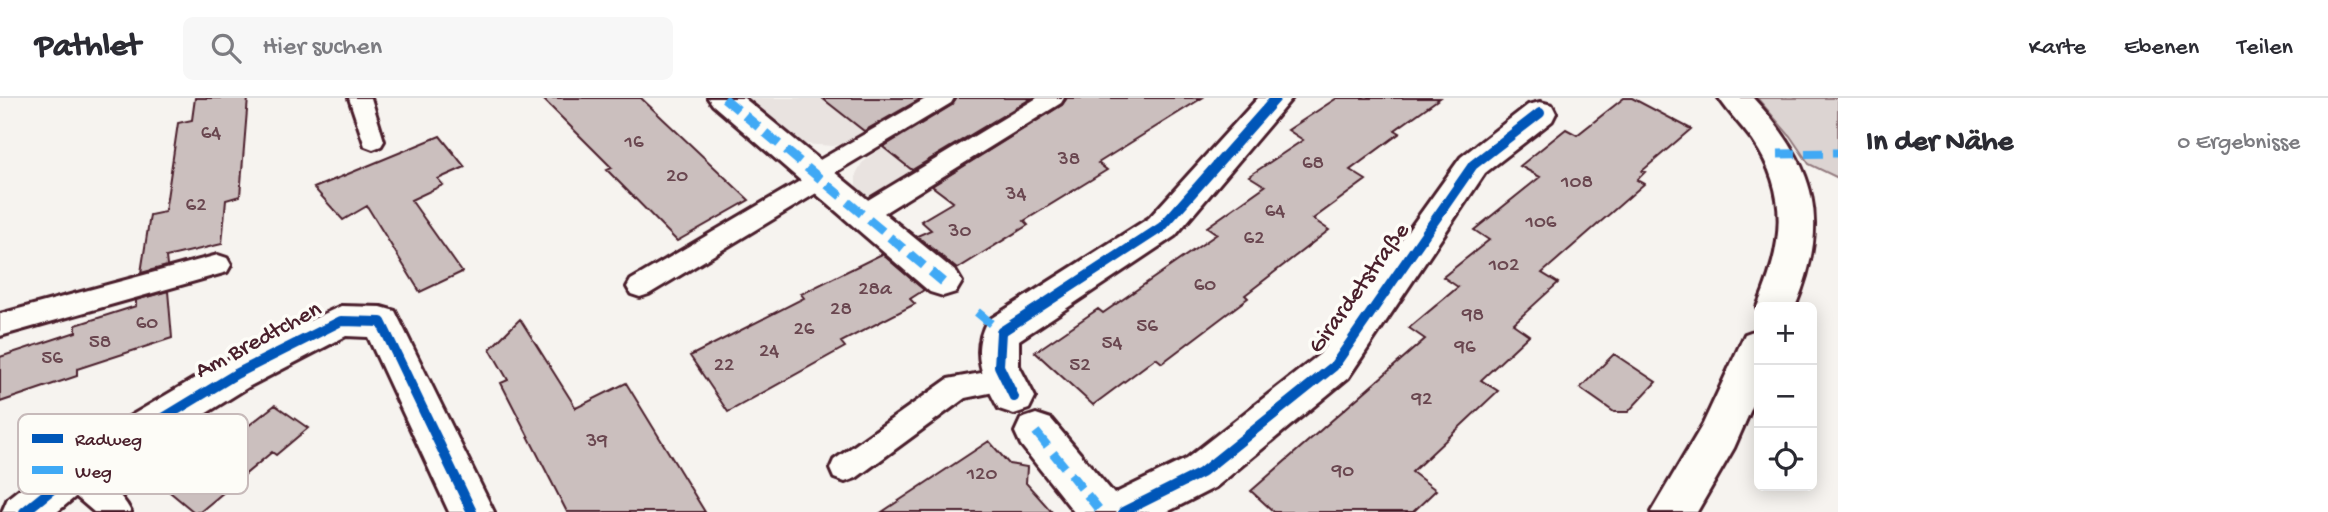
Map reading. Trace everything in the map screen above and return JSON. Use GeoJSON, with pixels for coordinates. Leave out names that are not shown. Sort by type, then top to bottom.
{"type":"FeatureCollection","features":[{"type":"Feature","properties":{"kind":"street"},"geometry":{"type":"LineString","coordinates":[[724,98],[943,282]]}},
{"type":"Feature","properties":{"kind":"street"},"geometry":{"type":"LineString","coordinates":[[1101,512],[1018,403],[996,359],[989,322],[1162,227],[1276,98]]}},
{"type":"Feature","properties":{"kind":"street"},"geometry":{"type":"LineString","coordinates":[[1735,98],[1779,154],[1796,200],[1795,245],[1778,302]]}},
{"type":"Feature","properties":{"kind":"street","name":"Girardetstraße"},"geometry":{"type":"LineString","coordinates":[[1123,512],[1201,473],[1334,366],[1472,165],[1540,113]]}},
{"type":"Feature","properties":{"kind":"street","name":"Am Bredtchen"},"geometry":{"type":"LineString","coordinates":[[170,414],[236,374],[341,321],[380,322],[472,512]]}},
{"type":"Feature","properties":{"kind":"street"},"geometry":{"type":"LineString","coordinates":[[1673,512],[1718,435],[1754,356]]}},
{"type":"Feature","properties":{"kind":"street","name":"Am Bredtchen"},"geometry":{"type":"LineString","coordinates":[[24,512],[46,494]]}},
{"type":"Feature","properties":{"kind":"lane"},"geometry":{"type":"LineString","coordinates":[[360,98],[373,141]]}},
{"type":"Feature","properties":{"kind":"lane"},"geometry":{"type":"LineString","coordinates":[[640,287],[943,98]]}},
{"type":"Feature","properties":{"kind":"lane"},"geometry":{"type":"LineString","coordinates":[[862,215],[1053,98]]}},
{"type":"Feature","properties":{"kind":"lane"},"geometry":{"type":"LineString","coordinates":[[0,325],[218,265]]}},
{"type":"Feature","properties":{"kind":"lane"},"geometry":{"type":"LineString","coordinates":[[845,469],[958,387],[1018,403]]}},
{"type":"Feature","properties":{"kind":"lane"},"geometry":{"type":"LineString","coordinates":[[95,494],[116,512]]}},
{"type":"Feature","properties":{"kind":"shaded area"},"geometry":{"type":"Polygon","coordinates":[[[741,98],[1037,98],[865,202],[856,187],[856,174],[862,163],[883,146],[866,133],[834,146],[802,144],[787,137],[741,98]]]}},
{"type":"Feature","properties":{"kind":"shaded area"},"geometry":{"type":"Polygon","coordinates":[[[1757,98],[1838,98],[1838,178],[1809,164],[1790,136],[1757,98]]]}},
{"type":"Feature","properties":{"kind":"building"},"geometry":{"type":"Polygon","coordinates":[[[195,98],[248,98],[240,196],[226,200],[222,244],[166,257],[167,266],[141,273],[150,215],[165,212],[178,123],[192,120],[195,98]]]}},
{"type":"Feature","properties":{"kind":"building"},"geometry":{"type":"Polygon","coordinates":[[[542,98],[641,98],[749,200],[677,241],[607,170],[612,168],[542,98]]]}},
{"type":"Feature","properties":{"kind":"building"},"geometry":{"type":"Polygon","coordinates":[[[822,98],[922,98],[864,131],[822,98]]]}},
{"type":"Feature","properties":{"kind":"building"},"geometry":{"type":"Polygon","coordinates":[[[957,98],[1032,98],[912,170],[883,147],[952,105],[957,98]]]}},
{"type":"Feature","properties":{"kind":"building"},"geometry":{"type":"Polygon","coordinates":[[[1067,98],[1202,98],[1098,163],[1107,170],[1024,221],[1028,225],[957,269],[917,236],[931,230],[921,221],[953,202],[932,186],[1062,105],[1067,98]]]}},
{"type":"Feature","properties":{"kind":"building"},"geometry":{"type":"Polygon","coordinates":[[[1337,98],[1440,98],[1395,130],[1400,133],[1350,170],[1366,180],[1313,219],[1329,230],[1245,295],[1248,298],[1162,363],[1156,358],[1093,405],[1035,352],[1098,309],[1103,313],[1217,234],[1207,227],[1265,186],[1249,176],[1303,140],[1288,130],[1337,98]]]}},
{"type":"Feature","properties":{"kind":"building"},"geometry":{"type":"Polygon","coordinates":[[[1624,98],[1632,98],[1691,129],[1642,171],[1645,172],[1637,180],[1644,184],[1542,273],[1558,283],[1513,324],[1529,335],[1481,380],[1498,391],[1412,472],[1436,490],[1413,512],[1274,512],[1251,491],[1425,339],[1409,328],[1458,287],[1443,277],[1489,240],[1474,230],[1540,177],[1520,166],[1566,129],[1577,135],[1624,98]]]}},
{"type":"Feature","properties":{"kind":"building"},"geometry":{"type":"Polygon","coordinates":[[[440,136],[465,167],[438,179],[443,185],[411,200],[462,272],[420,292],[367,206],[343,220],[314,188],[440,136]]]}},
{"type":"Feature","properties":{"kind":"building"},"geometry":{"type":"Polygon","coordinates":[[[882,254],[924,290],[910,299],[915,304],[841,342],[845,347],[728,412],[690,356],[804,298],[801,294],[882,254]]]}},
{"type":"Feature","properties":{"kind":"building"},"geometry":{"type":"Polygon","coordinates":[[[168,291],[172,338],[77,369],[77,376],[0,402],[0,357],[76,332],[76,325],[136,306],[136,300],[168,291]]]}},
{"type":"Feature","properties":{"kind":"building"},"geometry":{"type":"Polygon","coordinates":[[[520,319],[576,408],[626,383],[705,512],[567,512],[501,383],[508,380],[490,349],[520,319]]]}},
{"type":"Feature","properties":{"kind":"building"},"geometry":{"type":"Polygon","coordinates":[[[1614,354],[1656,382],[1628,412],[1614,412],[1580,388],[1614,354]]]}},
{"type":"Feature","properties":{"kind":"building"},"geometry":{"type":"Polygon","coordinates":[[[275,405],[308,428],[276,455],[272,452],[248,472],[248,426],[275,405]]]}},
{"type":"Feature","properties":{"kind":"building"},"geometry":{"type":"Polygon","coordinates":[[[989,441],[1009,464],[1027,467],[1026,483],[1052,512],[882,512],[989,441]]]}},
{"type":"Feature","properties":{"kind":"building"},"geometry":{"type":"Polygon","coordinates":[[[172,494],[222,494],[200,512],[194,512],[172,494]]]}},
{"type":"Feature","properties":{"kind":"marked path"},"geometry":{"type":"LineString","coordinates":[[724,98],[943,282]]}},
{"type":"Feature","properties":{"kind":"marked path"},"geometry":{"type":"LineString","coordinates":[[1778,154],[1838,153]]}},
{"type":"Feature","properties":{"kind":"marked path"},"geometry":{"type":"LineString","coordinates":[[977,312],[1001,332]]}},
{"type":"Feature","properties":{"kind":"marked path"},"geometry":{"type":"LineString","coordinates":[[1036,432],[1101,512]]}},
{"type":"Feature","properties":{"kind":"cycle path"},"geometry":{"type":"LineString","coordinates":[[1014,397],[999,366],[1001,332],[1162,227],[1276,98]]}},
{"type":"Feature","properties":{"kind":"cycle path"},"geometry":{"type":"LineString","coordinates":[[1123,512],[1201,473],[1334,366],[1473,165],[1540,113]]}},
{"type":"Feature","properties":{"kind":"cycle path"},"geometry":{"type":"LineString","coordinates":[[170,414],[236,374],[341,321],[381,322],[472,512]]}},
{"type":"Feature","properties":{"kind":"cycle path"},"geometry":{"type":"LineString","coordinates":[[24,512],[46,494]]}}]}
